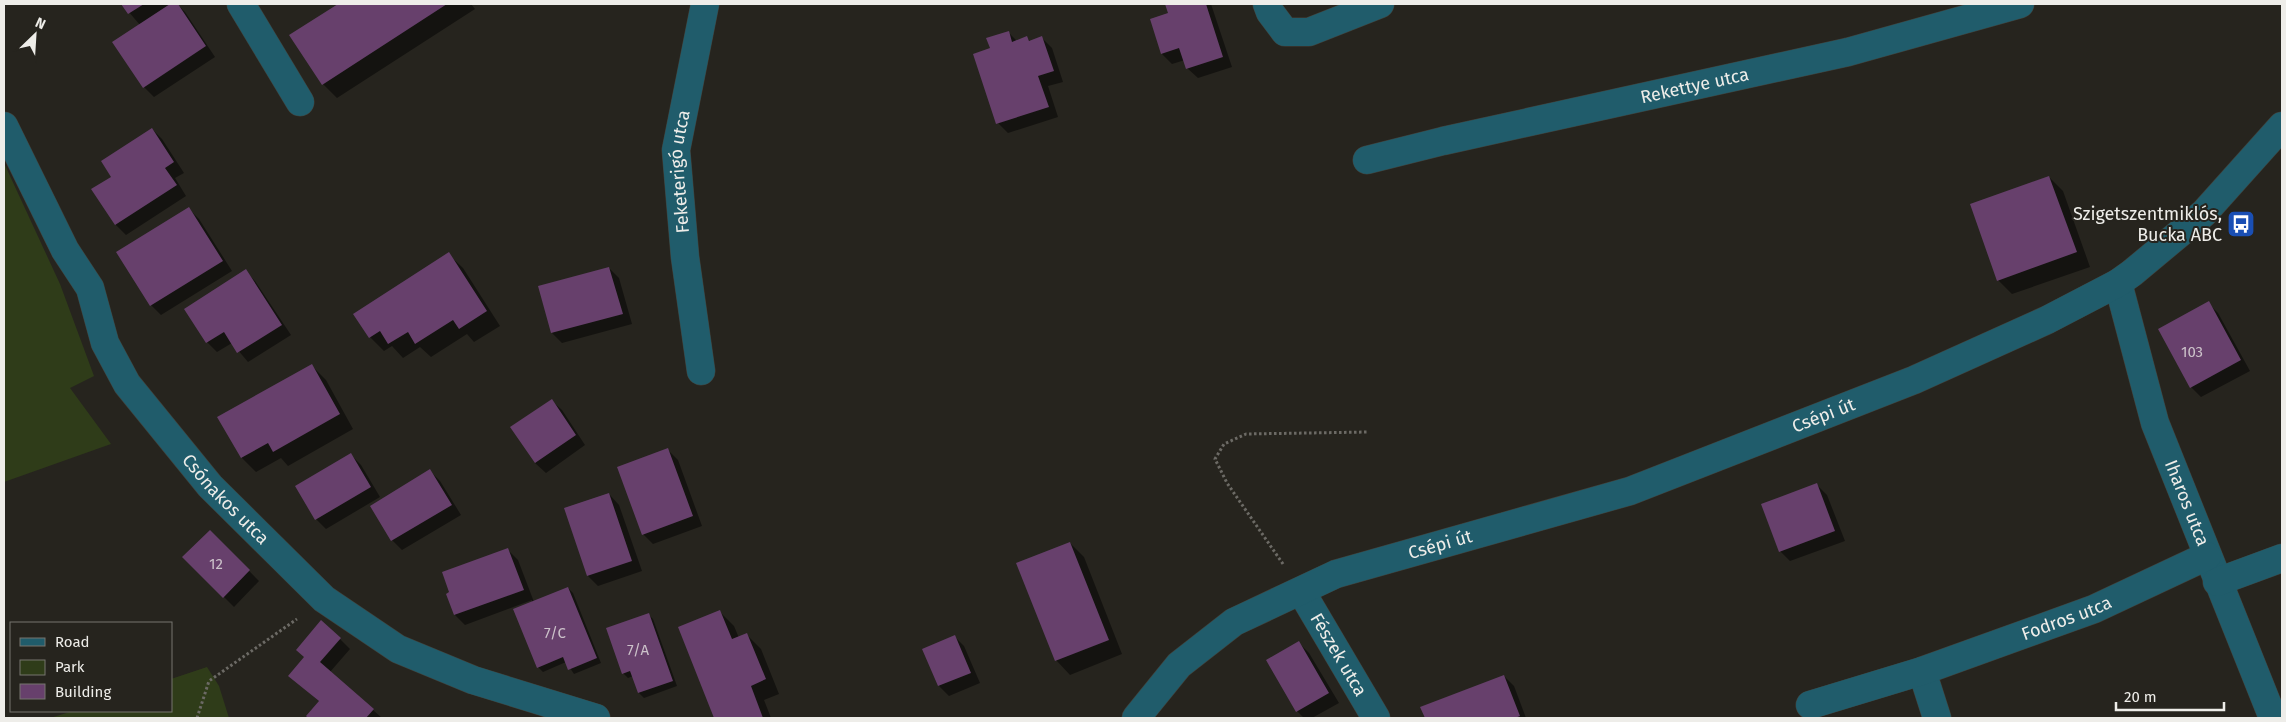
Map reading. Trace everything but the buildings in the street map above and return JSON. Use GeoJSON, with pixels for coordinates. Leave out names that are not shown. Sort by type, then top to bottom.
{"type":"FeatureCollection","features":[{"type":"Feature","properties":{"kind":"street"},"geometry":{"type":"LineString","coordinates":[[241,4],[300,102]]}},
{"type":"Feature","properties":{"kind":"street","name":"Feketerigó utca"},"geometry":{"type":"LineString","coordinates":[[701,371],[685,257],[676,150],[705,4]]}},
{"type":"Feature","properties":{"kind":"street"},"geometry":{"type":"LineString","coordinates":[[1267,4],[1270,12],[1285,32],[1309,32],[1380,4]]}},
{"type":"Feature","properties":{"kind":"street","name":"Rekettye utca"},"geometry":{"type":"LineString","coordinates":[[1367,160],[1848,52],[2020,4]]}},
{"type":"Feature","properties":{"kind":"street","name":"Csónakos utca"},"geometry":{"type":"LineString","coordinates":[[4,126],[65,250],[90,288],[105,343],[127,384],[210,486],[324,599],[398,648],[473,680],[596,718]]}},
{"type":"Feature","properties":{"kind":"street","name":"Csépi út"},"geometry":{"type":"LineString","coordinates":[[1136,718],[1179,665],[1234,622],[1336,574],[1630,491],[1914,380],[2047,320],[2118,283],[2204,213],[2282,126]]}},
{"type":"Feature","properties":{"kind":"street","name":"Iharos utca"},"geometry":{"type":"LineString","coordinates":[[2118,283],[2155,423],[2273,718]]}},
{"type":"Feature","properties":{"kind":"street","name":"Fodros utca"},"geometry":{"type":"LineString","coordinates":[[1810,705],[1922,671],[2094,608],[2207,556]]}},
{"type":"Feature","properties":{"kind":"street"},"geometry":{"type":"LineString","coordinates":[[2217,582],[2282,558]]}},
{"type":"Feature","properties":{"kind":"street","name":"Fészek utca"},"geometry":{"type":"LineString","coordinates":[[1301,591],[1376,718]]}},
{"type":"Feature","properties":{"kind":"street"},"geometry":{"type":"LineString","coordinates":[[1922,671],[1937,718]]}},
{"type":"Feature","properties":{"kind":"path"},"geometry":{"type":"LineString","coordinates":[[1301,591],[1227,483],[1215,459],[1224,444],[1246,434],[1368,432]]}},
{"type":"Feature","properties":{"kind":"path"},"geometry":{"type":"LineString","coordinates":[[197,718],[210,680],[324,599]]}},
{"type":"Feature","properties":{"kind":"green space"},"geometry":{"type":"Polygon","coordinates":[[[4,163],[60,284],[94,376],[70,388],[111,444],[4,482],[4,163]]]}},
{"type":"Feature","properties":{"kind":"green space"},"geometry":{"type":"Polygon","coordinates":[[[207,667],[219,686],[229,718],[50,718],[70,712],[172,712],[172,679],[207,667]]]}},
{"type":"Feature","properties":{"kind":"place","name":"Szigetszentmiklós, Bucka ABC"},"geometry":{"type":"Point","coordinates":[2241,224]}}]}
